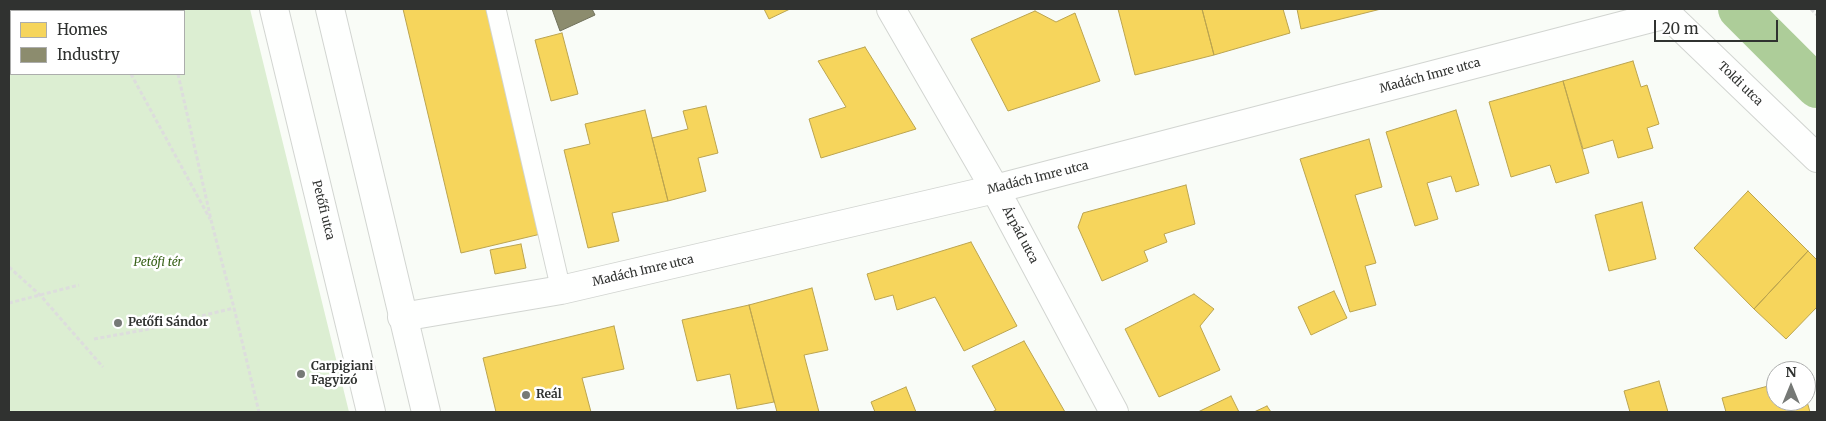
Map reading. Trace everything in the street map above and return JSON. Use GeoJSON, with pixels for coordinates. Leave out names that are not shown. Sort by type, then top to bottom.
{"type":"FeatureCollection","features":[{"type":"Feature","properties":{"kind":"street","name":"Petőfi utca"},"geometry":{"type":"LineString","coordinates":[[274,9],[371,412]]}},
{"type":"Feature","properties":{"kind":"street"},"geometry":{"type":"LineString","coordinates":[[330,9],[426,412]]}},
{"type":"Feature","properties":{"kind":"street","name":"Árpád utca"},"geometry":{"type":"LineString","coordinates":[[892,9],[995,190],[1114,412]]}},
{"type":"Feature","properties":{"kind":"street","name":"Madách Imre utca"},"geometry":{"type":"LineString","coordinates":[[402,317],[561,290],[995,190],[1665,11]]}},
{"type":"Feature","properties":{"kind":"street","name":"Toldi utca"},"geometry":{"type":"LineString","coordinates":[[1665,11],[1817,158]]}},
{"type":"Feature","properties":{"kind":"lane"},"geometry":{"type":"LineString","coordinates":[[496,9],[561,290]]}},
{"type":"Feature","properties":{"kind":"path"},"geometry":{"type":"LineString","coordinates":[[1811,9],[1817,15]]}},
{"type":"Feature","properties":{"kind":"path"},"geometry":{"type":"LineString","coordinates":[[131,75],[212,224]]}},
{"type":"Feature","properties":{"kind":"path"},"geometry":{"type":"LineString","coordinates":[[178,75],[212,224],[259,412]]}},
{"type":"Feature","properties":{"kind":"path"},"geometry":{"type":"LineString","coordinates":[[9,267],[40,295],[103,367]]}},
{"type":"Feature","properties":{"kind":"path"},"geometry":{"type":"LineString","coordinates":[[9,303],[79,285]]}},
{"type":"Feature","properties":{"kind":"path"},"geometry":{"type":"LineString","coordinates":[[94,339],[144,330],[234,308]]}},
{"type":"Feature","properties":{"kind":"green space","name":"Petőfi tér"},"geometry":{"type":"Polygon","coordinates":[[[9,9],[250,9],[349,412],[9,412],[9,9]]]}},
{"type":"Feature","properties":{"kind":"building: Homes"},"geometry":{"type":"Polygon","coordinates":[[[403,9],[492,9],[545,233],[461,253],[403,9]]]}},
{"type":"Feature","properties":{"kind":"building: Homes"},"geometry":{"type":"Polygon","coordinates":[[[764,9],[790,9],[769,19],[764,9]]]}},
{"type":"Feature","properties":{"kind":"building: Homes"},"geometry":{"type":"Polygon","coordinates":[[[1118,9],[1202,9],[1214,55],[1135,75],[1118,9]]]}},
{"type":"Feature","properties":{"kind":"building: Homes"},"geometry":{"type":"Polygon","coordinates":[[[1202,9],[1283,9],[1290,33],[1214,55],[1202,9]]]}},
{"type":"Feature","properties":{"kind":"building: Homes"},"geometry":{"type":"Polygon","coordinates":[[[1297,9],[1381,9],[1301,29],[1297,9]]]}},
{"type":"Feature","properties":{"kind":"building: Homes"},"geometry":{"type":"Polygon","coordinates":[[[1035,11],[1056,22],[1075,13],[1100,81],[1008,111],[971,39],[1035,11]]]}},
{"type":"Feature","properties":{"kind":"building: Homes"},"geometry":{"type":"Polygon","coordinates":[[[562,33],[578,94],[551,101],[535,40],[562,33]]]}},
{"type":"Feature","properties":{"kind":"building: Homes"},"geometry":{"type":"Polygon","coordinates":[[[865,47],[916,129],[821,158],[809,119],[846,107],[818,61],[865,47]]]}},
{"type":"Feature","properties":{"kind":"building: Homes"},"geometry":{"type":"Polygon","coordinates":[[[1633,61],[1641,87],[1647,85],[1659,124],[1647,128],[1653,148],[1618,158],[1613,140],[1583,149],[1563,81],[1633,61]]]}},
{"type":"Feature","properties":{"kind":"building: Homes"},"geometry":{"type":"Polygon","coordinates":[[[1563,81],[1589,173],[1556,183],[1550,165],[1511,177],[1489,102],[1563,81]]]}},
{"type":"Feature","properties":{"kind":"building: Homes"},"geometry":{"type":"Polygon","coordinates":[[[706,106],[718,153],[698,158],[706,191],[668,201],[652,138],[688,129],[683,111],[706,106]]]}},
{"type":"Feature","properties":{"kind":"building: Homes"},"geometry":{"type":"Polygon","coordinates":[[[645,110],[668,201],[612,213],[619,241],[588,248],[564,150],[590,144],[585,124],[645,110]]]}},
{"type":"Feature","properties":{"kind":"building: Homes"},"geometry":{"type":"Polygon","coordinates":[[[1456,110],[1479,185],[1456,192],[1451,176],[1427,183],[1438,219],[1415,226],[1386,132],[1456,110]]]}},
{"type":"Feature","properties":{"kind":"building: Homes"},"geometry":{"type":"Polygon","coordinates":[[[1369,139],[1382,187],[1355,195],[1376,263],[1365,266],[1376,305],[1350,312],[1300,159],[1369,139]]]}},
{"type":"Feature","properties":{"kind":"building: Homes"},"geometry":{"type":"Polygon","coordinates":[[[1186,185],[1195,224],[1164,234],[1167,242],[1144,251],[1148,261],[1102,281],[1078,227],[1083,213],[1186,185]]]}},
{"type":"Feature","properties":{"kind":"building: Homes"},"geometry":{"type":"Polygon","coordinates":[[[1748,191],[1808,251],[1754,309],[1694,248],[1748,191]]]}},
{"type":"Feature","properties":{"kind":"building: Homes"},"geometry":{"type":"Polygon","coordinates":[[[1642,202],[1656,259],[1609,271],[1595,215],[1642,202]]]}},
{"type":"Feature","properties":{"kind":"building: Homes"},"geometry":{"type":"Polygon","coordinates":[[[971,242],[1017,326],[964,351],[935,297],[897,310],[893,295],[875,300],[867,274],[971,242]]]}},
{"type":"Feature","properties":{"kind":"building: Homes"},"geometry":{"type":"Polygon","coordinates":[[[521,244],[526,268],[495,274],[490,250],[521,244]]]}},
{"type":"Feature","properties":{"kind":"building: Homes"},"geometry":{"type":"Polygon","coordinates":[[[1808,251],[1817,260],[1817,307],[1786,339],[1754,309],[1808,251]]]}},
{"type":"Feature","properties":{"kind":"building: Homes"},"geometry":{"type":"Polygon","coordinates":[[[812,288],[828,350],[804,355],[819,412],[777,412],[749,305],[812,288]]]}},
{"type":"Feature","properties":{"kind":"building: Homes"},"geometry":{"type":"Polygon","coordinates":[[[1334,291],[1347,318],[1311,335],[1298,307],[1334,291]]]}},
{"type":"Feature","properties":{"kind":"building: Homes"},"geometry":{"type":"Polygon","coordinates":[[[1194,294],[1214,309],[1200,326],[1220,370],[1159,397],[1125,329],[1194,294]]]}},
{"type":"Feature","properties":{"kind":"building: Homes"},"geometry":{"type":"Polygon","coordinates":[[[749,305],[774,402],[737,409],[730,374],[697,381],[682,320],[749,305]]]}},
{"type":"Feature","properties":{"kind":"building: Homes"},"geometry":{"type":"Polygon","coordinates":[[[614,326],[624,369],[582,378],[591,412],[496,412],[483,358],[614,326]]]}},
{"type":"Feature","properties":{"kind":"building: Homes"},"geometry":{"type":"Polygon","coordinates":[[[1024,341],[1065,412],[992,412],[996,410],[972,366],[1024,341]]]}},
{"type":"Feature","properties":{"kind":"building: Homes"},"geometry":{"type":"Polygon","coordinates":[[[1659,381],[1668,412],[1630,412],[1624,391],[1659,381]]]}},
{"type":"Feature","properties":{"kind":"building: Homes"},"geometry":{"type":"Polygon","coordinates":[[[906,387],[916,412],[875,412],[871,402],[906,387]]]}},
{"type":"Feature","properties":{"kind":"building: Homes"},"geometry":{"type":"Polygon","coordinates":[[[1766,387],[1766,411],[1810,412],[1726,412],[1722,398],[1766,387]]]}},
{"type":"Feature","properties":{"kind":"building: Homes"},"geometry":{"type":"Polygon","coordinates":[[[1231,396],[1239,412],[1198,412],[1231,396]]]}},
{"type":"Feature","properties":{"kind":"building: Homes"},"geometry":{"type":"Polygon","coordinates":[[[1267,406],[1271,412],[1254,412],[1267,406]]]}},
{"type":"Feature","properties":{"kind":"building: Industry"},"geometry":{"type":"Polygon","coordinates":[[[552,9],[592,9],[595,15],[560,31],[552,9]]]}},
{"type":"Feature","properties":{"kind":"waterway"},"geometry":{"type":"LineString","coordinates":[[1739,9],[1817,87]]}},
{"type":"Feature","properties":{"kind":"place","name":"Petőfi Sándor"},"geometry":{"type":"Point","coordinates":[118,323]}},
{"type":"Feature","properties":{"kind":"place","name":"Carpigiani Fagyizó"},"geometry":{"type":"Point","coordinates":[301,374]}},
{"type":"Feature","properties":{"kind":"place","name":"Reál"},"geometry":{"type":"Point","coordinates":[526,395]}}]}
